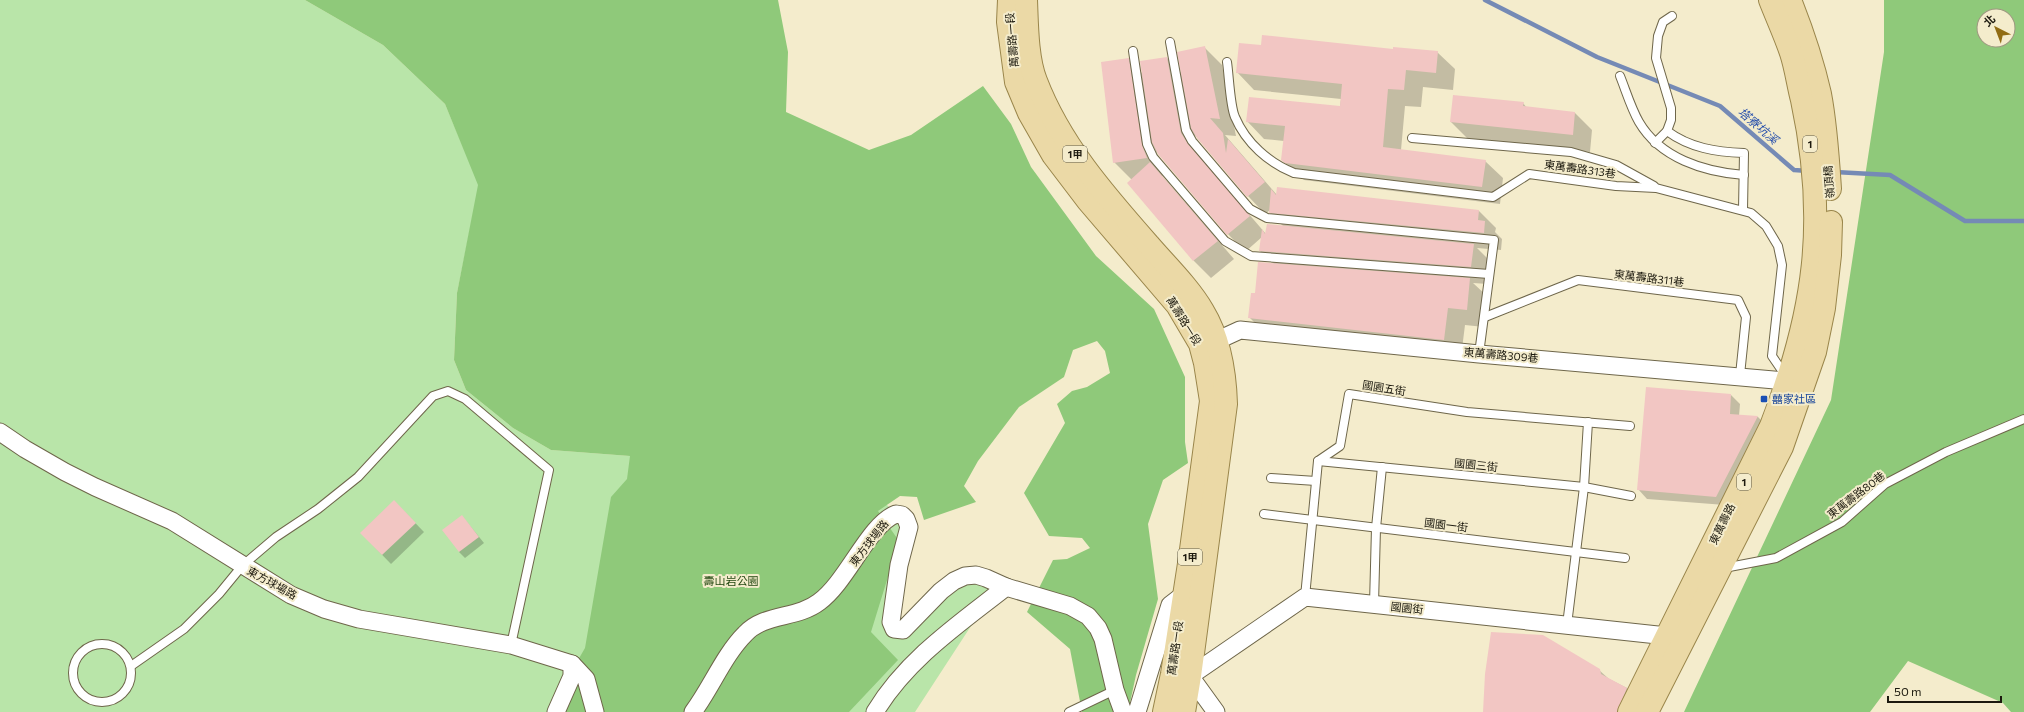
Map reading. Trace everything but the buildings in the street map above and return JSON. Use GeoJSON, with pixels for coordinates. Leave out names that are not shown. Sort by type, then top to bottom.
{"type":"FeatureCollection","features":[{"type":"Feature","properties":{"kind":"main road","name":"萬壽路一段"},"geometry":{"type":"LineString","coordinates":[[1009,0],[1008,22],[1016,82],[1029,113],[1053,155],[1123,244],[1208,342],[1225,374],[1226,404],[1192,596],[1181,675],[1184,712]]}},
{"type":"Feature","properties":{"kind":"main road","name":"萬壽路一段"},"geometry":{"type":"LineString","coordinates":[[1026,0],[1028,40],[1035,80],[1058,129],[1093,178],[1203,311],[1208,342]]}},
{"type":"Feature","properties":{"kind":"main road","name":"1"},"geometry":{"type":"LineString","coordinates":[[1770,0],[1800,56]]}},
{"type":"Feature","properties":{"kind":"main road","name":"1"},"geometry":{"type":"LineString","coordinates":[[1790,0],[1800,56]]}},
{"type":"Feature","properties":{"kind":"main road","name":"嶺頂橋"},"geometry":{"type":"LineString","coordinates":[[1800,56],[1807,124],[1815,179],[1816,237]]}},
{"type":"Feature","properties":{"kind":"main road","name":"嶺頂橋"},"geometry":{"type":"LineString","coordinates":[[1800,56],[1821,101],[1827,143],[1831,206],[1830,255],[1824,308]]}},
{"type":"Feature","properties":{"kind":"main road","name":"東萬壽路"},"geometry":{"type":"LineString","coordinates":[[1647,712],[1782,447],[1797,382],[1803,327],[1812,279],[1816,237]]}},
{"type":"Feature","properties":{"kind":"main road","name":"東萬壽路"},"geometry":{"type":"LineString","coordinates":[[1629,712],[1772,426],[1815,352],[1824,308]]}},
{"type":"Feature","properties":{"kind":"main road","name":"萬壽路一段"},"geometry":{"type":"LineString","coordinates":[[1164,712],[1181,675]]}},
{"type":"Feature","properties":{"kind":"street","name":"東萬壽路309巷"},"geometry":{"type":"LineString","coordinates":[[1208,342],[1240,330],[1479,354],[1740,375],[1797,382]]}},
{"type":"Feature","properties":{"kind":"street","name":"東方球場路"},"geometry":{"type":"LineString","coordinates":[[0,432],[25,449],[65,472],[172,521],[242,566],[291,595],[324,609],[359,619],[511,645],[572,664],[586,679],[594,712]]}},
{"type":"Feature","properties":{"kind":"street","name":"東方球場路"},"geometry":{"type":"LineString","coordinates":[[692,712],[744,634],[758,623],[797,612],[819,602],[841,580],[874,533],[890,516],[896,514],[902,515],[906,519],[909,527],[899,565],[893,606],[892,622],[894,629],[903,630],[941,591],[965,576],[981,576],[1006,587],[1070,606],[1088,616],[1098,628],[1123,712]]}},
{"type":"Feature","properties":{"kind":"street"},"geometry":{"type":"LineString","coordinates":[[875,712],[911,666],[938,640],[1006,587]]}},
{"type":"Feature","properties":{"kind":"street"},"geometry":{"type":"LineString","coordinates":[[1137,712],[1170,605],[1192,596]]}},
{"type":"Feature","properties":{"kind":"street"},"geometry":{"type":"LineString","coordinates":[[1216,712],[1181,675],[1305,597]]}},
{"type":"Feature","properties":{"kind":"street","name":"國園街"},"geometry":{"type":"LineString","coordinates":[[1305,597],[1667,636]]}},
{"type":"Feature","properties":{"kind":"street"},"geometry":{"type":"LineString","coordinates":[[556,712],[572,676],[572,664]]}},
{"type":"Feature","properties":{"kind":"lane"},"geometry":{"type":"LineString","coordinates":[[1655,143],[1667,131],[1671,120],[1671,108],[1656,58],[1656,51],[1658,36],[1663,22],[1672,16]]}},
{"type":"Feature","properties":{"kind":"lane"},"geometry":{"type":"LineString","coordinates":[[1170,42],[1186,130],[1192,142],[1250,209],[1267,218],[1494,240],[1479,354]]}},
{"type":"Feature","properties":{"kind":"lane"},"geometry":{"type":"LineString","coordinates":[[1133,51],[1147,144],[1153,157],[1225,241],[1250,256],[1489,274]]}},
{"type":"Feature","properties":{"kind":"lane","name":"東萬壽路313巷"},"geometry":{"type":"LineString","coordinates":[[1228,62],[1234,116],[1253,146],[1278,166],[1294,173],[1493,197],[1529,174],[1616,186],[1656,188],[1751,213],[1766,226],[1778,246],[1782,265],[1772,356],[1797,382]]}},
{"type":"Feature","properties":{"kind":"lane"},"geometry":{"type":"LineString","coordinates":[[1620,76],[1638,121],[1655,143],[1680,159],[1701,167],[1728,174],[1744,175]]}},
{"type":"Feature","properties":{"kind":"lane"},"geometry":{"type":"LineString","coordinates":[[1667,131],[1676,138],[1696,146],[1711,150],[1744,153],[1743,210]]}},
{"type":"Feature","properties":{"kind":"lane"},"geometry":{"type":"LineString","coordinates":[[1412,138],[1571,152],[1616,165],[1656,188]]}},
{"type":"Feature","properties":{"kind":"lane","name":"東萬壽路311巷"},"geometry":{"type":"LineString","coordinates":[[1485,317],[1578,280],[1738,300],[1746,317],[1740,375]]}},
{"type":"Feature","properties":{"kind":"lane"},"geometry":{"type":"LineString","coordinates":[[131,666],[184,629],[219,594],[242,566],[276,537],[318,509],[358,477],[433,396],[448,391],[465,399],[549,470],[511,645]]}},
{"type":"Feature","properties":{"kind":"lane","name":"國園五街"},"geometry":{"type":"LineString","coordinates":[[1318,461],[1340,446],[1349,394],[1467,412],[1630,426]]}},
{"type":"Feature","properties":{"kind":"lane","name":"東萬壽路80巷"},"geometry":{"type":"LineString","coordinates":[[1720,568],[1776,558],[1842,522],[1885,484],[1946,452],[2024,419]]}},
{"type":"Feature","properties":{"kind":"lane"},"geometry":{"type":"LineString","coordinates":[[1567,625],[1584,487],[1588,422]]}},
{"type":"Feature","properties":{"kind":"lane"},"geometry":{"type":"LineString","coordinates":[[1305,597],[1318,461]]}},
{"type":"Feature","properties":{"kind":"lane","name":"國園三街"},"geometry":{"type":"LineString","coordinates":[[1318,461],[1584,487],[1631,496]]}},
{"type":"Feature","properties":{"kind":"lane"},"geometry":{"type":"LineString","coordinates":[[1374,604],[1376,528],[1382,467]]}},
{"type":"Feature","properties":{"kind":"lane"},"geometry":{"type":"LineString","coordinates":[[1271,478],[1316,481]]}},
{"type":"Feature","properties":{"kind":"lane","name":"國園一街"},"geometry":{"type":"LineString","coordinates":[[1264,514],[1625,558]]}},
{"type":"Feature","properties":{"kind":"lane"},"geometry":{"type":"LineString","coordinates":[[101,644],[111,645],[120,649],[127,656],[131,666],[129,685],[123,693],[115,699],[105,702],[96,701],[88,698],[76,686],[74,677],[75,664],[83,651],[92,646],[101,644]]}},
{"type":"Feature","properties":{"kind":"lane"},"geometry":{"type":"LineString","coordinates":[[1069,712],[1116,690]]}},
{"type":"Feature","properties":{"kind":"green space","name":"壽山岩公園"},"geometry":{"type":"Polygon","coordinates":[[[0,0],[305,0],[383,45],[445,104],[479,185],[457,293],[454,360],[466,390],[513,428],[551,450],[630,456],[874,492],[896,514],[902,515],[894,629],[954,581],[999,583],[915,712],[0,712],[0,0]]]}},
{"type":"Feature","properties":{"kind":"green space","name":"壽山岩公園"},"geometry":{"type":"Polygon","coordinates":[[[305,0],[778,0],[788,52],[786,112],[869,150],[911,135],[983,86],[1011,124],[1031,167],[1096,256],[1154,309],[1185,377],[1185,442],[1188,463],[1163,480],[1148,524],[1158,599],[1136,675],[1128,712],[1082,712],[1070,649],[1027,612],[1053,560],[1067,559],[1090,548],[1082,538],[1049,536],[1024,493],[1065,423],[1057,404],[1072,391],[1087,387],[1110,373],[1105,351],[1097,341],[1073,350],[1064,377],[1019,407],[978,461],[964,486],[976,502],[924,520],[917,497],[900,496],[878,511],[899,541],[871,632],[898,660],[849,712],[548,712],[585,648],[611,497],[627,479],[630,456],[551,450],[513,428],[466,390],[454,360],[457,293],[478,185],[445,104],[383,45],[305,0]]]}},
{"type":"Feature","properties":{"kind":"green space"},"geometry":{"type":"Polygon","coordinates":[[[1884,0],[2024,0],[2024,712],[2011,712],[2003,703],[1908,661],[1870,712],[1684,712],[1831,400],[1884,52],[1884,0]]]}},
{"type":"Feature","properties":{"kind":"waterway","name":"塔寮坑溪"},"geometry":{"type":"LineString","coordinates":[[1485,0],[1597,57],[1720,106],[1794,170],[1808,171]]}},
{"type":"Feature","properties":{"kind":"waterway","name":"塔寮坑溪"},"geometry":{"type":"LineString","coordinates":[[1835,172],[1890,175],[1965,221],[2024,221]]}},
{"type":"Feature","properties":{"kind":"place","name":"囍家社區"},"geometry":{"type":"Point","coordinates":[1764,399]}}]}
